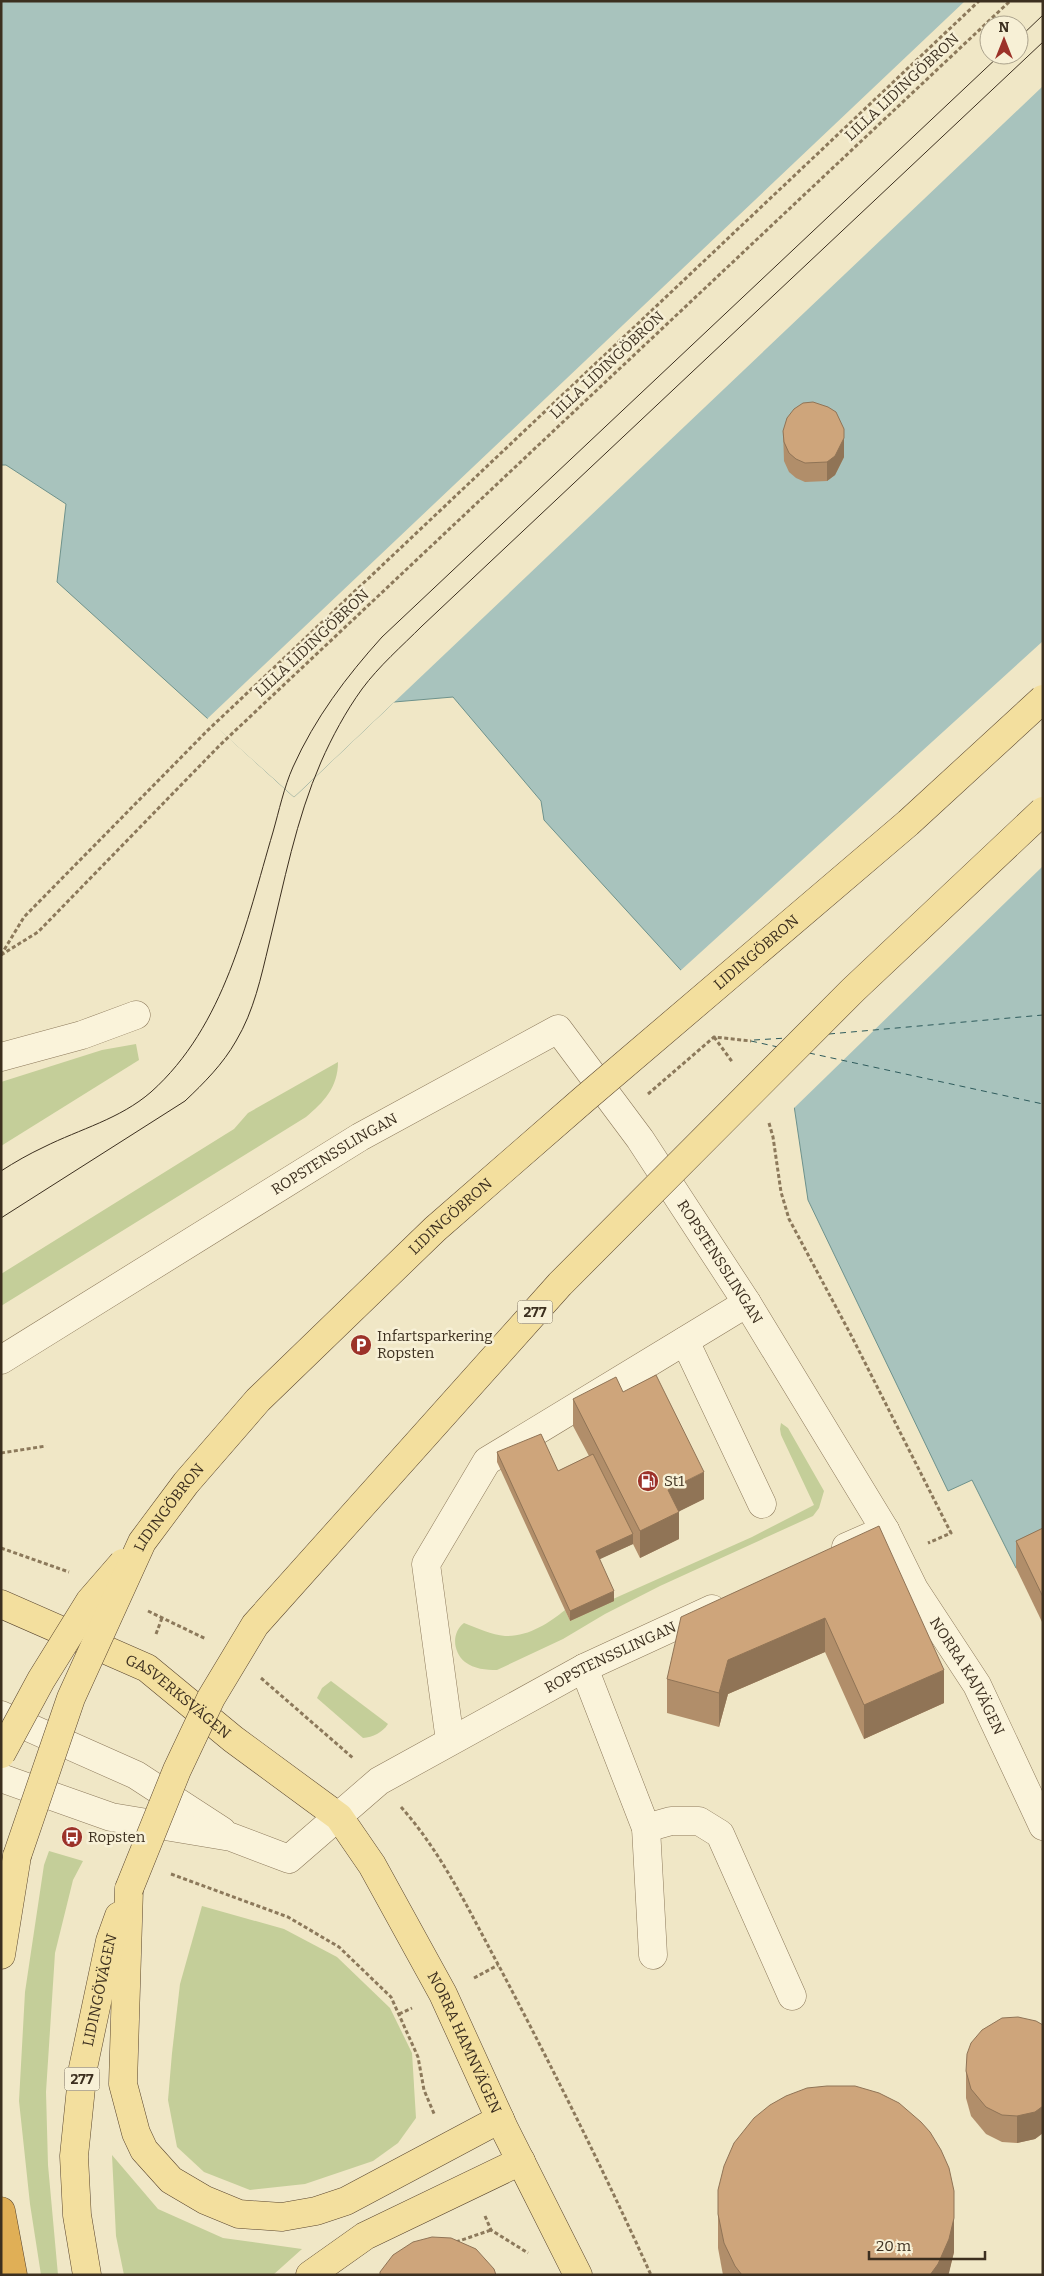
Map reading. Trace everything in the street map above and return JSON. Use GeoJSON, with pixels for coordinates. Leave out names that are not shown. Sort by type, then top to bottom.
{"type":"FeatureCollection","features":[{"type":"Feature","properties":{"kind":"highway"},"geometry":{"type":"LineString","coordinates":[[1,2212],[13,2275]]}},
{"type":"Feature","properties":{"kind":"main road","name":"LIDINGÖBRON"},"geometry":{"type":"LineString","coordinates":[[1,1955],[17,1856],[71,1698],[142,1542],[186,1483],[258,1400],[428,1236],[583,1100],[908,824],[1043,699]]}},
{"type":"Feature","properties":{"kind":"main road","name":"277"},"geometry":{"type":"LineString","coordinates":[[129,1889],[177,1770],[207,1706],[255,1625],[560,1284],[853,990],[1043,811]]}},
{"type":"Feature","properties":{"kind":"main road"},"geometry":{"type":"LineString","coordinates":[[1,1754],[41,1680],[90,1601],[142,1542]]}},
{"type":"Feature","properties":{"kind":"main road","name":"GASVERKSVÄGEN"},"geometry":{"type":"LineString","coordinates":[[1,1604],[147,1668],[233,1739],[339,1817]]}},
{"type":"Feature","properties":{"kind":"main road","name":"NORRA HAMNVÄGEN"},"geometry":{"type":"LineString","coordinates":[[339,1817],[372,1865],[443,1994],[500,2119],[578,2275]]}},
{"type":"Feature","properties":{"kind":"main road"},"geometry":{"type":"LineString","coordinates":[[129,1889],[123,2084],[136,2133],[144,2150],[171,2180],[205,2200],[239,2214],[282,2217],[316,2211],[346,2201],[500,2119]]}},
{"type":"Feature","properties":{"kind":"main road","name":"LIDINGÖVÄGEN"},"geometry":{"type":"LineString","coordinates":[[87,2275],[77,2215],[74,2156],[83,2068],[110,1942],[129,1889]]}},
{"type":"Feature","properties":{"kind":"main road"},"geometry":{"type":"LineString","coordinates":[[310,2275],[365,2236],[521,2161]]}},
{"type":"Feature","properties":{"kind":"street"},"geometry":{"type":"LineString","coordinates":[[1,1057],[82,1035],[136,1015]]}},
{"type":"Feature","properties":{"kind":"street","name":"ROPSTENSSLINGAN"},"geometry":{"type":"LineString","coordinates":[[1,1360],[360,1137],[558,1029],[640,1139],[747,1303],[884,1530]]}},
{"type":"Feature","properties":{"kind":"street"},"geometry":{"type":"LineString","coordinates":[[450,1741],[426,1564],[487,1461],[747,1303]]}},
{"type":"Feature","properties":{"kind":"street"},"geometry":{"type":"LineString","coordinates":[[685,1340],[762,1504]]}},
{"type":"Feature","properties":{"kind":"street"},"geometry":{"type":"LineString","coordinates":[[823,1558],[884,1530]]}},
{"type":"Feature","properties":{"kind":"street","name":"NORRA KAJVÄGEN"},"geometry":{"type":"LineString","coordinates":[[884,1530],[914,1589],[977,1685],[1043,1826]]}},
{"type":"Feature","properties":{"kind":"street","name":"ROPSTENSSLINGAN"},"geometry":{"type":"LineString","coordinates":[[231,1837],[289,1859],[379,1782],[584,1668],[734,1599]]}},
{"type":"Feature","properties":{"kind":"street"},"geometry":{"type":"LineString","coordinates":[[584,1668],[646,1828],[653,1955]]}},
{"type":"Feature","properties":{"kind":"street"},"geometry":{"type":"LineString","coordinates":[[1,1715],[136,1775],[231,1837]]}},
{"type":"Feature","properties":{"kind":"street"},"geometry":{"type":"LineString","coordinates":[[1,1778],[110,1817],[231,1837]]}},
{"type":"Feature","properties":{"kind":"street"},"geometry":{"type":"LineString","coordinates":[[646,1828],[671,1820],[699,1821],[720,1834],[792,1996]]}},
{"type":"Feature","properties":{"kind":"path","name":"LILLA LIDINGÖBRON"},"geometry":{"type":"LineString","coordinates":[[1,955],[24,917],[207,731],[979,1]]}},
{"type":"Feature","properties":{"kind":"path","name":"LILLA LIDINGÖBRON"},"geometry":{"type":"LineString","coordinates":[[1,955],[38,932],[220,745],[1010,1]]}},
{"type":"Feature","properties":{"kind":"path"},"geometry":{"type":"LineString","coordinates":[[714,1038],[737,1068]]}},
{"type":"Feature","properties":{"kind":"path"},"geometry":{"type":"LineString","coordinates":[[658,1086],[714,1038],[751,1041]]}},
{"type":"Feature","properties":{"kind":"path"},"geometry":{"type":"LineString","coordinates":[[768,1122],[773,1137],[781,1192],[789,1219],[852,1337],[951,1533],[898,1556]]}},
{"type":"Feature","properties":{"kind":"path"},"geometry":{"type":"LineString","coordinates":[[1,1453],[46,1446]]}},
{"type":"Feature","properties":{"kind":"path"},"geometry":{"type":"LineString","coordinates":[[153,1642],[162,1618]]}},
{"type":"Feature","properties":{"kind":"path"},"geometry":{"type":"LineString","coordinates":[[379,1782],[421,1830],[464,1900],[554,2069],[651,2275]]}},
{"type":"Feature","properties":{"kind":"path"},"geometry":{"type":"LineString","coordinates":[[164,1872],[288,1917],[339,1947],[391,1997],[418,2057],[424,2090],[449,2146]]}},
{"type":"Feature","properties":{"kind":"path"},"geometry":{"type":"LineString","coordinates":[[470,2185],[491,2230],[535,2258]]}},
{"type":"Feature","properties":{"kind":"path"},"geometry":{"type":"LineString","coordinates":[[455,2243],[491,2230]]}},
{"type":"Feature","properties":{"kind":"green space"},"geometry":{"type":"Polygon","coordinates":[[[136,1044],[139,1060],[1,1146],[1,1082],[102,1050],[136,1044]]]}},
{"type":"Feature","properties":{"kind":"green space"},"geometry":{"type":"Polygon","coordinates":[[[338,1062],[336,1079],[329,1093],[319,1106],[306,1117],[1,1306],[1,1274],[234,1129],[248,1113],[338,1062]]]}},
{"type":"Feature","properties":{"kind":"green space"},"geometry":{"type":"Polygon","coordinates":[[[781,1423],[788,1428],[824,1491],[819,1508],[813,1516],[660,1586],[605,1614],[563,1639],[497,1670],[476,1668],[461,1658],[456,1648],[455,1637],[464,1623],[490,1633],[514,1636],[530,1632],[552,1620],[565,1610],[570,1621],[613,1601],[613,1599],[752,1537],[814,1505],[781,1435],[781,1423]]]}},
{"type":"Feature","properties":{"kind":"green space"},"geometry":{"type":"Polygon","coordinates":[[[331,1681],[388,1724],[386,1727],[377,1734],[363,1738],[317,1698],[322,1688],[331,1681]]]}},
{"type":"Feature","properties":{"kind":"green space"},"geometry":{"type":"Polygon","coordinates":[[[49,1851],[83,1861],[73,1880],[55,1953],[46,2092],[48,2165],[58,2275],[41,2275],[30,2204],[19,2101],[25,1992],[44,1865],[49,1851]]]}},
{"type":"Feature","properties":{"kind":"green space"},"geometry":{"type":"Polygon","coordinates":[[[202,1906],[284,1929],[337,1957],[390,2008],[412,2053],[416,2118],[398,2143],[373,2161],[305,2184],[250,2190],[204,2172],[177,2147],[168,2100],[172,2053],[180,1984],[202,1906]]]}},
{"type":"Feature","properties":{"kind":"green space"},"geometry":{"type":"Polygon","coordinates":[[[112,2155],[158,2209],[223,2238],[302,2249],[273,2275],[124,2275],[116,2236],[112,2155]]]}},
{"type":"Feature","properties":{"kind":"water"},"geometry":{"type":"Polygon","coordinates":[[[1,1],[1043,1],[1043,1555],[1016,1568],[972,1480],[948,1491],[808,1200],[792,1092],[544,820],[541,801],[453,697],[394,702],[294,797],[57,582],[66,504],[6,465],[1,465],[1,1]]]}},
{"type":"Feature","properties":{"kind":"pier"},"geometry":{"type":"Polygon","coordinates":[[[965,1],[1043,1],[1043,86],[294,797],[207,719],[965,1]]]}},
{"type":"Feature","properties":{"kind":"pier"},"geometry":{"type":"Polygon","coordinates":[[[1043,641],[1043,866],[792,1110],[790,1093],[679,972],[1043,641]]]}},
{"type":"Feature","properties":{"kind":"building"},"geometry":{"type":"Polygon","coordinates":[[[813,402],[836,412],[844,429],[844,438],[835,456],[827,462],[805,463],[796,459],[789,453],[784,442],[783,431],[787,418],[794,409],[803,403],[813,402]]]}},
{"type":"Feature","properties":{"kind":"building","name":"St1"},"geometry":{"type":"Polygon","coordinates":[[[656,1375],[704,1472],[668,1490],[679,1512],[640,1531],[573,1399],[616,1377],[623,1392],[656,1375]]]}},
{"type":"Feature","properties":{"kind":"building"},"geometry":{"type":"Polygon","coordinates":[[[541,1434],[558,1471],[593,1454],[633,1534],[596,1551],[614,1591],[570,1611],[497,1452],[541,1434]]]}},
{"type":"Feature","properties":{"kind":"building"},"geometry":{"type":"Polygon","coordinates":[[[879,1526],[944,1670],[864,1705],[825,1618],[728,1660],[719,1693],[667,1679],[681,1617],[879,1526]]]}},
{"type":"Feature","properties":{"kind":"building"},"geometry":{"type":"Polygon","coordinates":[[[1043,1528],[1043,1597],[1016,1541],[1043,1528]]]}},
{"type":"Feature","properties":{"kind":"building"},"geometry":{"type":"Polygon","coordinates":[[[1018,2017],[1036,2021],[1043,2025],[1043,2106],[1035,2112],[1017,2116],[1002,2115],[986,2107],[971,2089],[966,2071],[967,2054],[971,2043],[982,2030],[1002,2018],[1018,2017]]]}},
{"type":"Feature","properties":{"kind":"building"},"geometry":{"type":"Polygon","coordinates":[[[855,2086],[879,2093],[899,2103],[930,2132],[941,2150],[949,2168],[954,2191],[954,2218],[949,2239],[938,2264],[930,2275],[742,2275],[735,2266],[724,2243],[718,2214],[718,2190],[724,2166],[734,2143],[754,2118],[770,2105],[807,2088],[855,2086]]]}},
{"type":"Feature","properties":{"kind":"building"},"geometry":{"type":"Polygon","coordinates":[[[432,2237],[451,2238],[476,2249],[494,2269],[496,2275],[380,2275],[380,2272],[393,2255],[413,2242],[432,2237]]]}},
{"type":"Feature","properties":{"kind":"ferry route"},"geometry":{"type":"LineString","coordinates":[[829,1034],[1043,1015]]}},
{"type":"Feature","properties":{"kind":"ferry route"},"geometry":{"type":"LineString","coordinates":[[754,1040],[787,1038]]}},
{"type":"Feature","properties":{"kind":"ferry route"},"geometry":{"type":"LineString","coordinates":[[751,1041],[778,1047]]}},
{"type":"Feature","properties":{"kind":"ferry route"},"geometry":{"type":"LineString","coordinates":[[809,1053],[1043,1104]]}},
{"type":"Feature","properties":{"kind":"tram line"},"geometry":{"type":"LineString","coordinates":[[1029,28],[1043,15]]}},
{"type":"Feature","properties":{"kind":"tram line"},"geometry":{"type":"LineString","coordinates":[[1,1218],[185,1101],[225,1058],[248,1018],[256,994],[291,852],[312,784],[340,724],[356,697],[376,672],[422,626],[1043,42]]}},
{"type":"Feature","properties":{"kind":"tram line"},"geometry":{"type":"LineString","coordinates":[[1,1171],[33,1152],[113,1117],[151,1092],[176,1066],[197,1036],[215,1005],[230,971],[253,902],[284,791],[293,767],[321,715],[356,667],[382,637],[989,65]]}},
{"type":"Feature","properties":{"kind":"place","name":"Infartsparkering Ropsten"},"geometry":{"type":"Point","coordinates":[361,1345]}},
{"type":"Feature","properties":{"kind":"place","name":"St1"},"geometry":{"type":"Point","coordinates":[648,1481]}},
{"type":"Feature","properties":{"kind":"place","name":"Ropsten"},"geometry":{"type":"Point","coordinates":[72,1837]}}]}
